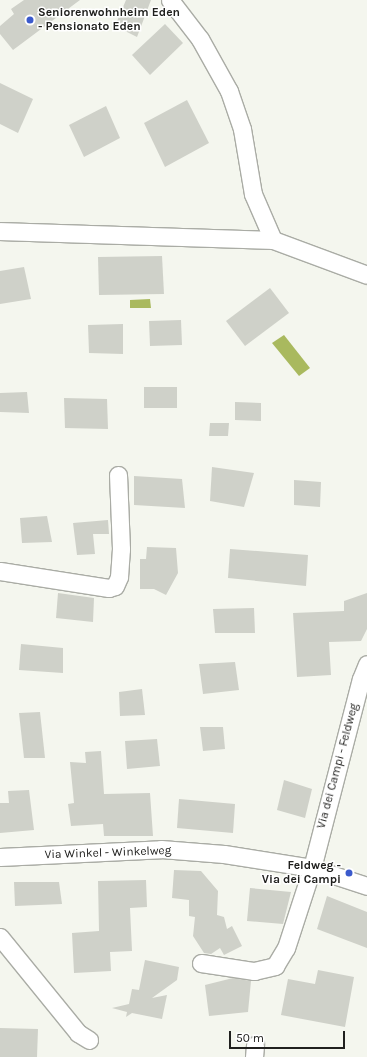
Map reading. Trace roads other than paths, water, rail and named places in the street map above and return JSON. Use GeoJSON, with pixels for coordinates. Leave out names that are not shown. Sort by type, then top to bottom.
{"type":"FeatureCollection","features":[{"type":"Feature","properties":{"kind":"street"},"geometry":{"type":"LineString","coordinates":[[170,0],[200,39],[229,91],[242,129],[253,194],[273,240]]}},
{"type":"Feature","properties":{"kind":"street"},"geometry":{"type":"LineString","coordinates":[[0,230],[273,240],[367,275]]}},
{"type":"Feature","properties":{"kind":"street"},"geometry":{"type":"LineString","coordinates":[[0,571],[109,588],[115,586],[119,577],[121,550],[118,475]]}},
{"type":"Feature","properties":{"kind":"street","name":"Via dei Campi - Feldweg"},"geometry":{"type":"LineString","coordinates":[[312,868],[360,680],[367,664]]}},
{"type":"Feature","properties":{"kind":"street","name":"Via Winkel - Winkelweg"},"geometry":{"type":"LineString","coordinates":[[0,857],[161,849],[224,854],[312,868],[367,886]]}},
{"type":"Feature","properties":{"kind":"street"},"geometry":{"type":"LineString","coordinates":[[201,963],[254,971],[275,966],[286,948],[312,868]]}},
{"type":"Feature","properties":{"kind":"street"},"geometry":{"type":"LineString","coordinates":[[0,937],[78,1033],[89,1040]]}},
{"type":"Feature","properties":{"kind":"place","name":"Seniorenwohnheim Eden - Pensionato Eden"},"geometry":{"type":"Point","coordinates":[30,20]}},
{"type":"Feature","properties":{"kind":"place","name":"Feldweg - Via dei Campi"},"geometry":{"type":"Point","coordinates":[349,873]}}]}
